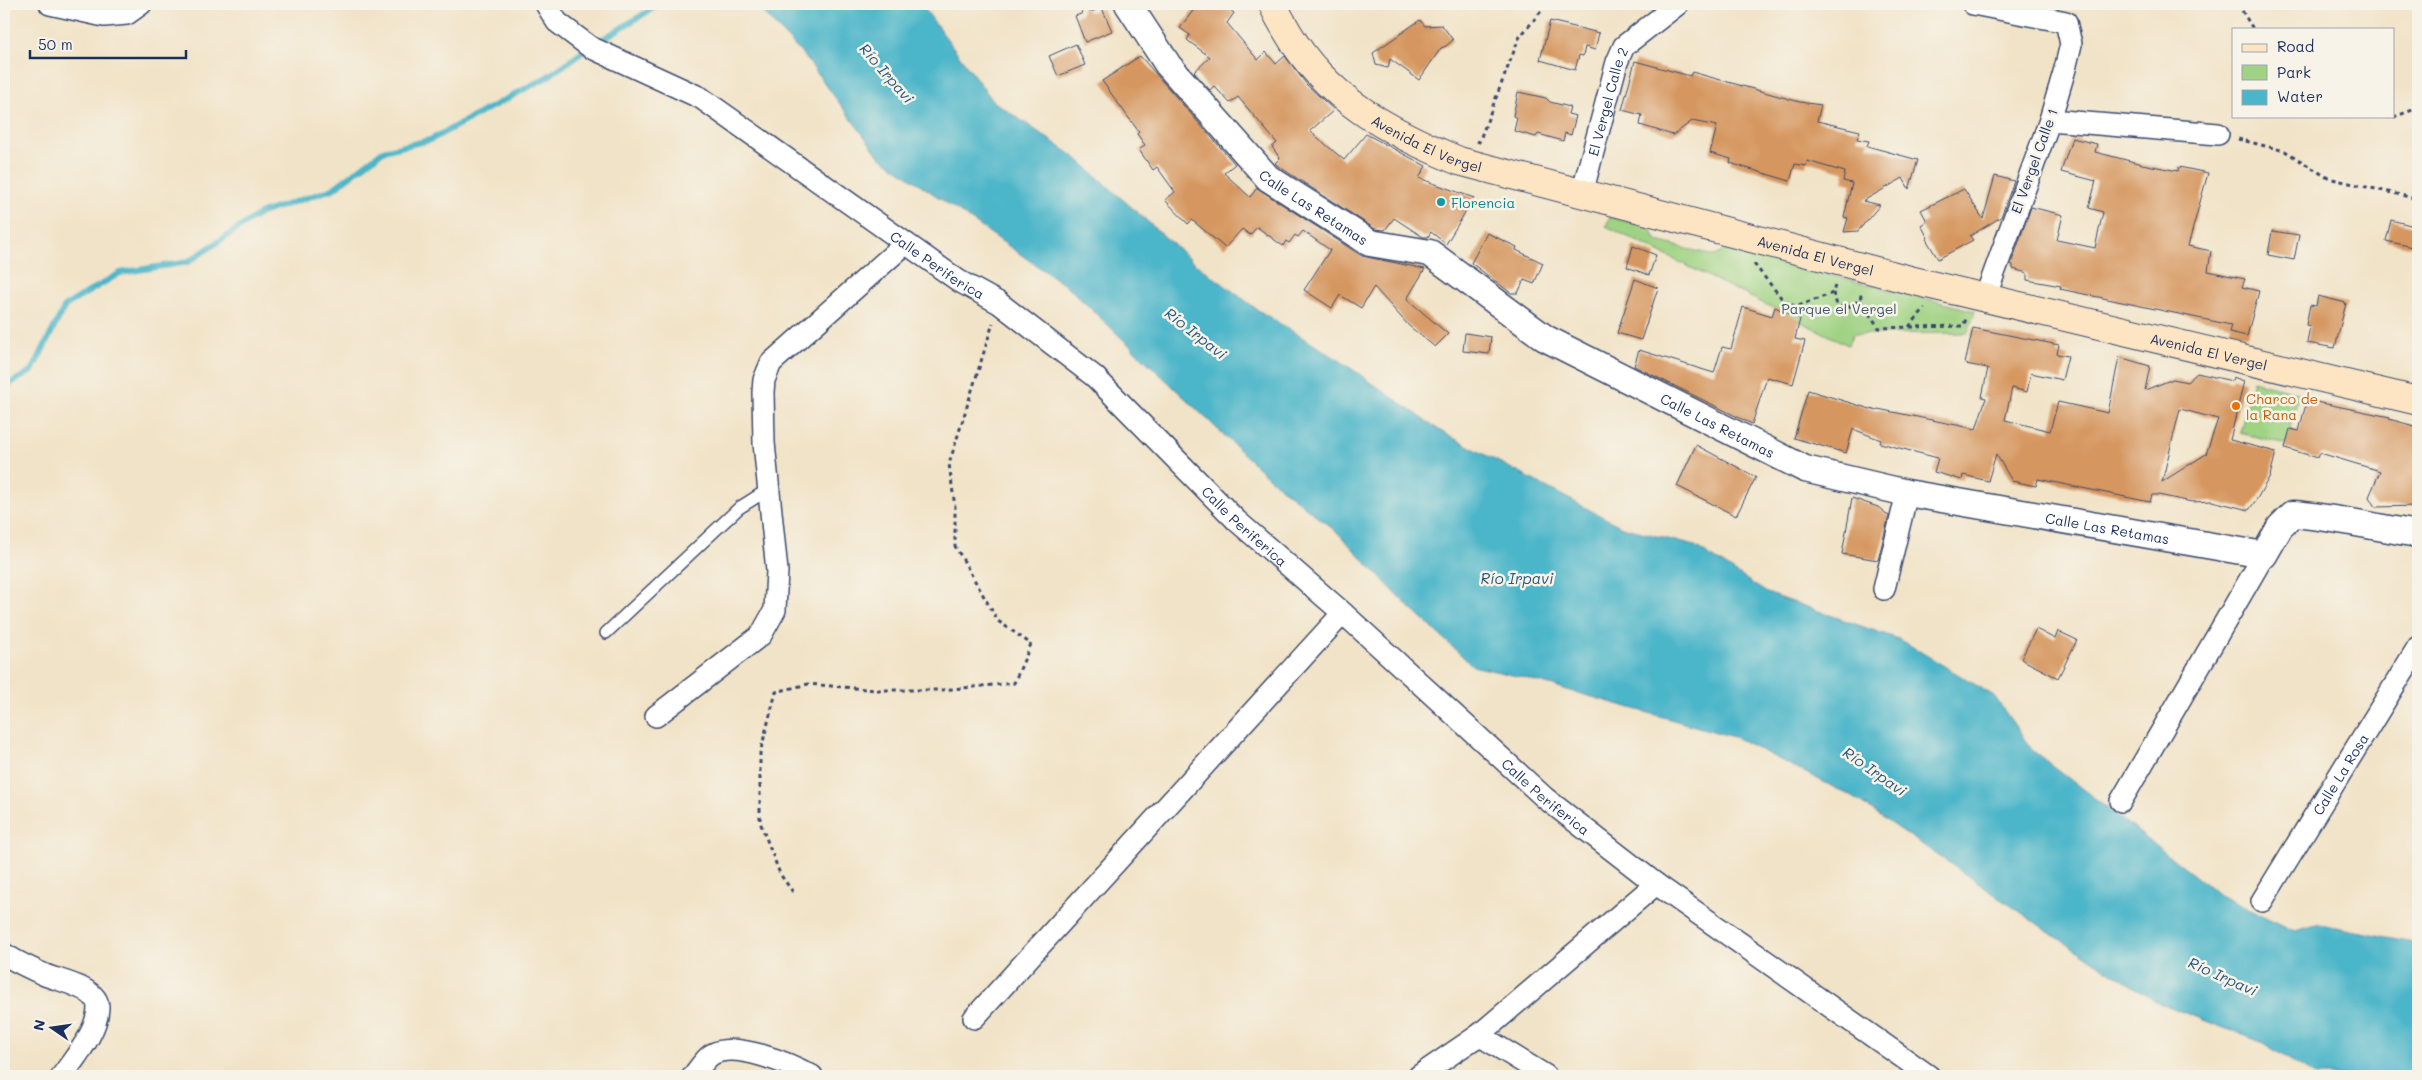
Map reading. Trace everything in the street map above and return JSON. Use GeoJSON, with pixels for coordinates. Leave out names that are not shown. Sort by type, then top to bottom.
{"type":"FeatureCollection","features":[{"type":"Feature","properties":{"kind":"main road","name":"Avenida El Vergel"},"geometry":{"type":"LineString","coordinates":[[1273,4],[1293,41],[1324,79],[1358,110],[1409,140],[1459,161],[1701,226],[1976,306],[2418,401]]}},
{"type":"Feature","properties":{"kind":"street"},"geometry":{"type":"LineString","coordinates":[[50,4],[104,16],[127,14],[141,4]]}},
{"type":"Feature","properties":{"kind":"street","name":"Calle Periferica"},"geometry":{"type":"LineString","coordinates":[[546,4],[557,22],[590,47],[701,98],[958,281],[999,303],[1095,377],[1236,521],[1343,613],[1545,798],[1656,884],[1929,1076]]}},
{"type":"Feature","properties":{"kind":"street","name":"Calle Las Retamas"},"geometry":{"type":"LineString","coordinates":[[1128,4],[1168,64],[1268,178],[1370,242],[1430,253],[1545,338],[1805,469],[1906,493],[2264,555]]}},
{"type":"Feature","properties":{"kind":"street","name":"El Vergel Calle 2"},"geometry":{"type":"LineString","coordinates":[[1582,194],[1617,62],[1624,46],[1678,4]]}},
{"type":"Feature","properties":{"kind":"street","name":"El Vergel Calle 1"},"geometry":{"type":"LineString","coordinates":[[1973,4],[2066,22],[2071,44],[2050,120],[1976,306]]}},
{"type":"Feature","properties":{"kind":"street"},"geometry":{"type":"LineString","coordinates":[[2050,120],[2218,134]]}},
{"type":"Feature","properties":{"kind":"street"},"geometry":{"type":"LineString","coordinates":[[656,716],[761,635],[775,610],[777,571],[769,489],[763,392],[764,380],[771,363],[906,244]]}},
{"type":"Feature","properties":{"kind":"street"},"geometry":{"type":"LineString","coordinates":[[1884,589],[1906,493]]}},
{"type":"Feature","properties":{"kind":"street"},"geometry":{"type":"LineString","coordinates":[[2121,801],[2280,527],[2293,514],[2324,516],[2380,529],[2418,534]]}},
{"type":"Feature","properties":{"kind":"street"},"geometry":{"type":"LineString","coordinates":[[974,1018],[1343,613]]}},
{"type":"Feature","properties":{"kind":"street","name":"Calle La Rosa"},"geometry":{"type":"LineString","coordinates":[[2262,901],[2418,647]]}},
{"type":"Feature","properties":{"kind":"street"},"geometry":{"type":"LineString","coordinates":[[1419,1076],[1479,1035],[1656,884]]}},
{"type":"Feature","properties":{"kind":"street"},"geometry":{"type":"LineString","coordinates":[[4,954],[46,975],[80,987],[93,996],[98,1006],[94,1023],[84,1045],[62,1076]]}},
{"type":"Feature","properties":{"kind":"street"},"geometry":{"type":"LineString","coordinates":[[1479,1035],[1546,1076]]}},
{"type":"Feature","properties":{"kind":"street"},"geometry":{"type":"LineString","coordinates":[[693,1076],[711,1055],[728,1050],[757,1054],[812,1076]]}},
{"type":"Feature","properties":{"kind":"lane"},"geometry":{"type":"LineString","coordinates":[[606,633],[739,508],[769,489]]}},
{"type":"Feature","properties":{"kind":"path"},"geometry":{"type":"LineString","coordinates":[[1473,140],[1479,142],[1520,38],[1547,4]]}},
{"type":"Feature","properties":{"kind":"path"},"geometry":{"type":"LineString","coordinates":[[2238,4],[2252,28]]}},
{"type":"Feature","properties":{"kind":"path"},"geometry":{"type":"LineString","coordinates":[[2394,117],[2418,108]]}},
{"type":"Feature","properties":{"kind":"path"},"geometry":{"type":"LineString","coordinates":[[2218,134],[2285,151],[2328,178],[2418,199]]}},
{"type":"Feature","properties":{"kind":"path"},"geometry":{"type":"LineString","coordinates":[[1749,258],[1783,300],[1796,307],[1833,293]]}},
{"type":"Feature","properties":{"kind":"path"},"geometry":{"type":"LineString","coordinates":[[1836,280],[1833,293],[1837,305],[1847,308],[1860,300],[1864,287]]}},
{"type":"Feature","properties":{"kind":"path"},"geometry":{"type":"LineString","coordinates":[[1860,300],[1879,328],[1963,326],[1976,306]]}},
{"type":"Feature","properties":{"kind":"path"},"geometry":{"type":"LineString","coordinates":[[793,892],[780,874],[760,822],[760,753],[776,692],[808,684],[877,690],[942,690],[1014,683],[1031,644],[998,621],[955,546],[955,507],[949,464],[999,303]]}},
{"type":"Feature","properties":{"kind":"path"},"geometry":{"type":"LineString","coordinates":[[1909,327],[1928,304]]}},
{"type":"Feature","properties":{"kind":"green space","name":"Parque el Vergel"},"geometry":{"type":"Polygon","coordinates":[[[1610,217],[1650,228],[1657,241],[1715,256],[1728,249],[1975,311],[1968,333],[1853,334],[1848,345],[1606,226],[1610,217]]]}},
{"type":"Feature","properties":{"kind":"green space"},"geometry":{"type":"Polygon","coordinates":[[[2253,381],[2299,393],[2286,444],[2240,433],[2253,381]]]}},
{"type":"Feature","properties":{"kind":"water","name":"Río Irpavi"},"geometry":{"type":"Polygon","coordinates":[[[755,4],[921,4],[993,101],[1075,157],[1192,261],[1258,310],[1339,360],[1442,432],[1622,527],[1695,546],[1767,593],[1901,640],[1994,696],[2032,750],[2221,896],[2295,931],[2320,924],[2418,943],[2418,1076],[2315,1076],[2263,1043],[2159,1003],[2058,938],[1853,797],[1737,738],[1525,678],[1473,666],[1403,601],[1338,533],[1268,477],[1069,288],[879,156],[805,57],[755,4]]]}},
{"type":"Feature","properties":{"kind":"building"},"geometry":{"type":"Polygon","coordinates":[[[1198,4],[1222,4],[1234,13],[1227,23],[1258,60],[1266,52],[1276,64],[1285,56],[1307,85],[1334,110],[1310,131],[1344,160],[1366,134],[1426,166],[1419,178],[1474,198],[1446,244],[1431,232],[1428,237],[1423,237],[1394,218],[1385,230],[1375,229],[1278,166],[1275,163],[1280,158],[1272,147],[1277,143],[1238,97],[1230,103],[1214,86],[1210,90],[1194,72],[1210,57],[1187,40],[1190,35],[1180,28],[1198,4]]]}},
{"type":"Feature","properties":{"kind":"building"},"geometry":{"type":"Polygon","coordinates":[[[1083,8],[1090,12],[1102,8],[1112,31],[1085,42],[1075,16],[1081,14],[1083,8]]]}},
{"type":"Feature","properties":{"kind":"building"},"geometry":{"type":"Polygon","coordinates":[[[1420,20],[1425,26],[1442,25],[1453,40],[1441,48],[1419,80],[1390,59],[1388,68],[1376,65],[1373,53],[1420,20]]]}},
{"type":"Feature","properties":{"kind":"building"},"geometry":{"type":"Polygon","coordinates":[[[1550,21],[1599,33],[1595,50],[1585,47],[1583,56],[1579,55],[1575,70],[1540,60],[1550,21]]]}},
{"type":"Feature","properties":{"kind":"building"},"geometry":{"type":"Polygon","coordinates":[[[1076,44],[1085,65],[1058,76],[1049,56],[1076,44]]]}},
{"type":"Feature","properties":{"kind":"building"},"geometry":{"type":"Polygon","coordinates":[[[1140,56],[1235,164],[1224,173],[1250,197],[1257,188],[1362,256],[1425,269],[1407,299],[1448,334],[1435,347],[1409,326],[1374,287],[1361,308],[1340,295],[1332,308],[1304,290],[1330,250],[1303,231],[1298,237],[1295,235],[1289,243],[1286,241],[1283,246],[1257,227],[1250,235],[1242,229],[1225,248],[1192,220],[1188,224],[1165,200],[1175,192],[1157,167],[1153,170],[1139,150],[1145,145],[1137,134],[1139,132],[1102,81],[1140,56]]]}},
{"type":"Feature","properties":{"kind":"building"},"geometry":{"type":"Polygon","coordinates":[[[1635,61],[1690,76],[1692,72],[1800,102],[1821,105],[1817,121],[1860,131],[1857,139],[1869,141],[1867,146],[1918,160],[1909,189],[1903,178],[1863,201],[1880,205],[1858,231],[1844,232],[1848,218],[1844,217],[1852,183],[1843,181],[1845,172],[1807,161],[1806,166],[1795,164],[1790,181],[1730,163],[1731,159],[1710,153],[1717,126],[1692,121],[1673,135],[1640,125],[1642,115],[1622,110],[1635,61]]]}},
{"type":"Feature","properties":{"kind":"building"},"geometry":{"type":"Polygon","coordinates":[[[1518,92],[1546,98],[1550,102],[1570,107],[1568,114],[1576,116],[1571,135],[1565,133],[1563,141],[1538,134],[1536,137],[1514,131],[1517,118],[1513,116],[1518,92]]]}},
{"type":"Feature","properties":{"kind":"building"},"geometry":{"type":"Polygon","coordinates":[[[2072,138],[2097,144],[2095,152],[2178,171],[2179,167],[2208,173],[2188,246],[2211,251],[2208,271],[2245,279],[2242,287],[2259,291],[2247,336],[2229,332],[2231,325],[2060,289],[2061,286],[2027,280],[2027,273],[2013,269],[2011,264],[2031,207],[2063,215],[2057,240],[2095,248],[2103,212],[2089,208],[2096,181],[2061,172],[2072,138]]]}},
{"type":"Feature","properties":{"kind":"building"},"geometry":{"type":"Polygon","coordinates":[[[1995,176],[2014,181],[2001,217],[1970,236],[1973,240],[1938,259],[1926,239],[1928,238],[1921,225],[1927,221],[1921,210],[1964,189],[1983,219],[1995,176]]]}},
{"type":"Feature","properties":{"kind":"building"},"geometry":{"type":"Polygon","coordinates":[[[2391,220],[2418,227],[2418,248],[2386,241],[2391,220]]]}},
{"type":"Feature","properties":{"kind":"building"},"geometry":{"type":"Polygon","coordinates":[[[2272,231],[2299,235],[2294,260],[2268,255],[2272,231]]]}},
{"type":"Feature","properties":{"kind":"building"},"geometry":{"type":"Polygon","coordinates":[[[1487,233],[1517,247],[1516,250],[1543,263],[1534,284],[1524,280],[1518,293],[1511,293],[1471,263],[1487,233]]]}},
{"type":"Feature","properties":{"kind":"building"},"geometry":{"type":"Polygon","coordinates":[[[1633,246],[1656,255],[1649,275],[1627,267],[1633,246]]]}},
{"type":"Feature","properties":{"kind":"building"},"geometry":{"type":"Polygon","coordinates":[[[1635,279],[1658,288],[1641,340],[1617,333],[1635,279]]]}},
{"type":"Feature","properties":{"kind":"building"},"geometry":{"type":"Polygon","coordinates":[[[2318,296],[2346,303],[2335,348],[2307,343],[2310,326],[2306,325],[2310,305],[2316,306],[2318,296]]]}},
{"type":"Feature","properties":{"kind":"building"},"geometry":{"type":"Polygon","coordinates":[[[1743,307],[1772,316],[1775,307],[1800,319],[1795,339],[1805,341],[1793,384],[1767,377],[1752,424],[1634,366],[1639,350],[1714,373],[1722,347],[1731,349],[1743,307]]]}},
{"type":"Feature","properties":{"kind":"building"},"geometry":{"type":"Polygon","coordinates":[[[1973,328],[2059,345],[2057,354],[2068,356],[2062,380],[2031,373],[2027,392],[2012,388],[2005,420],[2050,431],[2058,402],[2108,413],[2119,357],[2150,366],[2145,390],[2173,379],[2187,382],[2197,373],[2232,381],[2233,377],[2244,381],[2230,440],[2276,452],[2270,476],[2249,510],[2212,501],[2192,502],[2158,495],[2152,495],[2150,502],[2038,479],[2036,486],[2012,481],[1996,454],[1988,481],[1963,475],[1962,480],[1934,472],[1938,458],[1880,443],[1881,440],[1853,429],[1846,453],[1794,438],[1808,390],[1877,411],[1878,409],[1976,429],[1986,398],[1982,397],[1988,368],[1965,364],[1973,328]],[[2180,409],[2162,482],[2206,454],[2218,419],[2180,409]]]}},
{"type":"Feature","properties":{"kind":"building"},"geometry":{"type":"Polygon","coordinates":[[[1465,333],[1491,337],[1489,354],[1463,351],[1465,333]]]}},
{"type":"Feature","properties":{"kind":"building"},"geometry":{"type":"Polygon","coordinates":[[[2307,400],[2390,417],[2389,419],[2418,427],[2418,506],[2375,507],[2369,497],[2380,471],[2320,453],[2318,458],[2285,448],[2290,429],[2299,431],[2307,400]]]}},
{"type":"Feature","properties":{"kind":"building"},"geometry":{"type":"Polygon","coordinates":[[[1696,445],[1756,477],[1736,516],[1677,486],[1696,445]]]}},
{"type":"Feature","properties":{"kind":"building"},"geometry":{"type":"Polygon","coordinates":[[[1852,498],[1878,507],[1889,516],[1878,560],[1842,554],[1852,498]]]}},
{"type":"Feature","properties":{"kind":"building"},"geometry":{"type":"Polygon","coordinates":[[[2036,629],[2055,639],[2058,631],[2077,640],[2058,678],[2021,659],[2036,629]]]}},
{"type":"Feature","properties":{"kind":"waterway"},"geometry":{"type":"LineString","coordinates":[[4,387],[32,371],[65,306],[120,273],[188,262],[261,213],[333,189],[383,151],[430,140],[547,77],[590,47],[660,4]]}},
{"type":"Feature","properties":{"kind":"place","name":"Florencia"},"geometry":{"type":"Point","coordinates":[1441,202]}},
{"type":"Feature","properties":{"kind":"place","name":"Charco de la Rana"},"geometry":{"type":"Point","coordinates":[2236,406]}}]}
